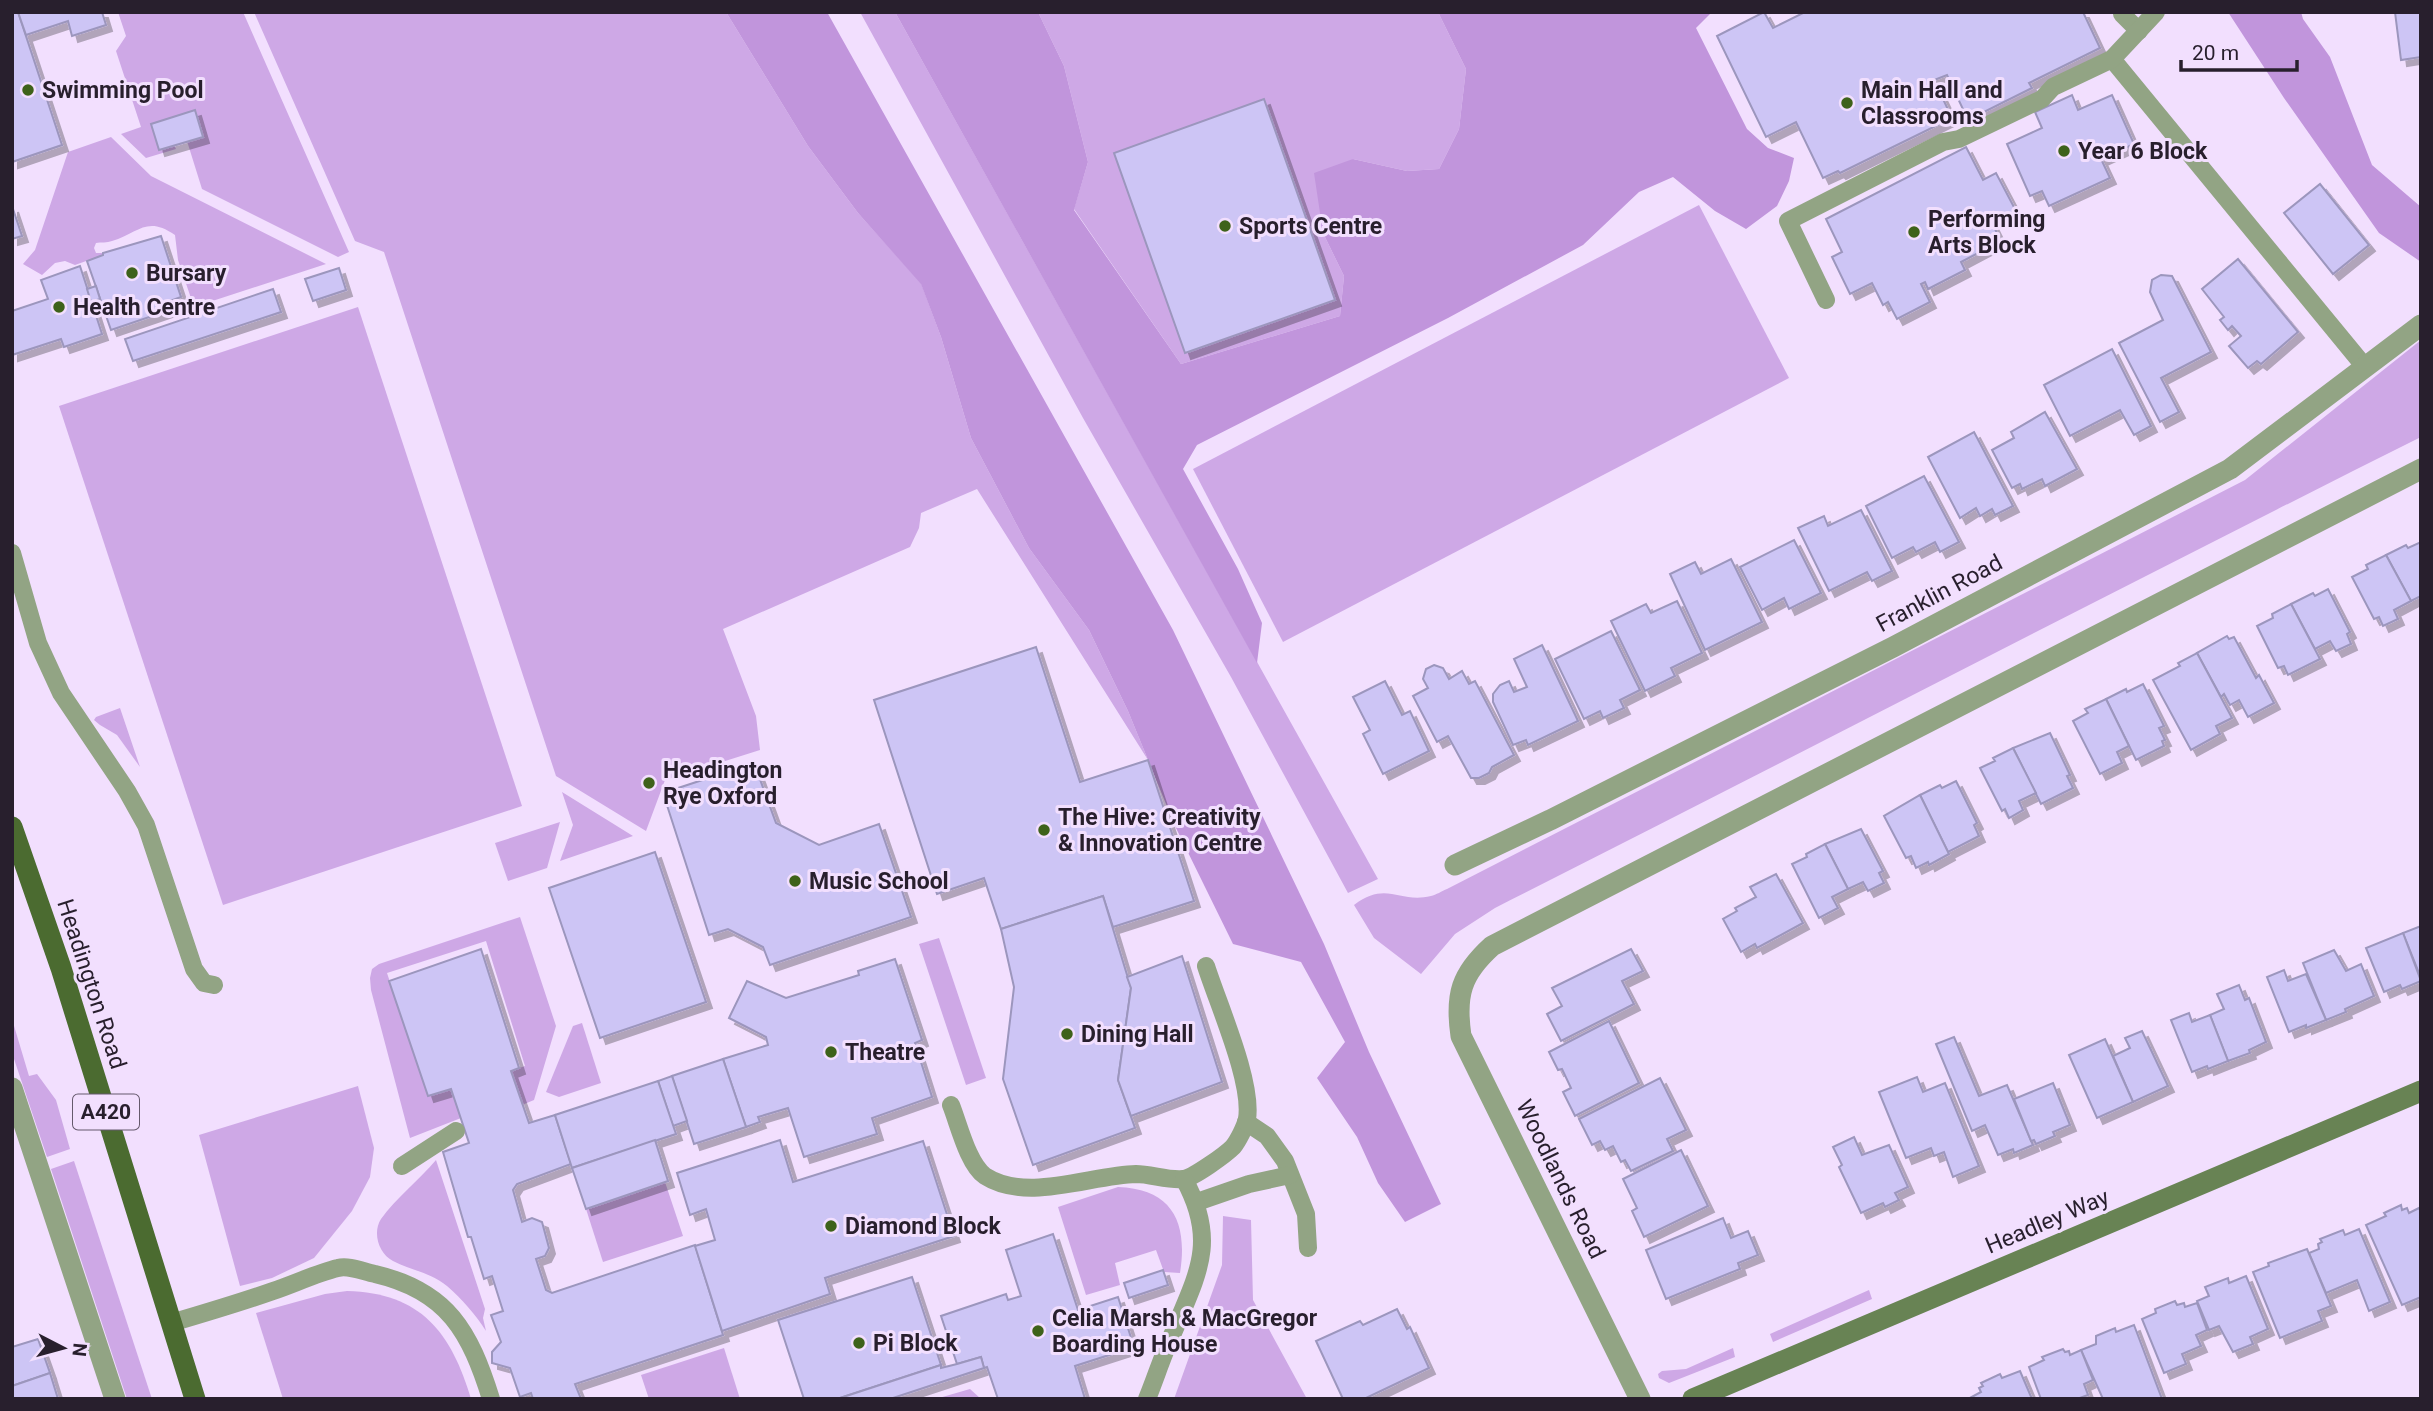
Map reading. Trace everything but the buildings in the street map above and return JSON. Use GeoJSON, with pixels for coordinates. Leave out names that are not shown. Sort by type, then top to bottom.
{"type":"FeatureCollection","features":[{"type":"Feature","properties":{"kind":"main road","name":"Headington Road"},"geometry":{"type":"LineString","coordinates":[[12,827],[61,968],[195,1399]]}},
{"type":"Feature","properties":{"kind":"main road","name":"Headley Way"},"geometry":{"type":"LineString","coordinates":[[1693,1399],[2421,1091]]}},
{"type":"Feature","properties":{"kind":"street","name":"Franklin Road"},"geometry":{"type":"LineString","coordinates":[[1455,865],[1893,647],[2230,469],[2421,325]]}},
{"type":"Feature","properties":{"kind":"street","name":"Woodlands Road"},"geometry":{"type":"LineString","coordinates":[[1640,1399],[1461,1036],[1458,1016],[1464,978],[1476,961],[1492,946],[2421,469]]}},
{"type":"Feature","properties":{"kind":"street"},"geometry":{"type":"LineString","coordinates":[[12,1088],[115,1399]]}},
{"type":"Feature","properties":{"kind":"lane"},"geometry":{"type":"LineString","coordinates":[[1826,300],[1788,221],[1943,142],[1959,139],[2042,99],[2053,87],[2112,59],[2156,12]]}},
{"type":"Feature","properties":{"kind":"lane"},"geometry":{"type":"LineString","coordinates":[[2122,14],[2139,31]]}},
{"type":"Feature","properties":{"kind":"lane"},"geometry":{"type":"LineString","coordinates":[[2112,59],[2365,367]]}},
{"type":"Feature","properties":{"kind":"lane"},"geometry":{"type":"LineString","coordinates":[[12,553],[38,643],[61,692],[127,791],[146,825],[194,969],[204,983],[214,985]]}},
{"type":"Feature","properties":{"kind":"lane"},"geometry":{"type":"LineString","coordinates":[[951,1105],[974,1166],[986,1176],[1000,1182],[1015,1186],[1047,1186],[1080,1183],[1114,1175],[1139,1174],[1185,1179],[1234,1146],[1246,1122],[1248,1104],[1244,1082],[1206,966]]}},
{"type":"Feature","properties":{"kind":"lane"},"geometry":{"type":"LineString","coordinates":[[1246,1122],[1267,1136],[1285,1161],[1306,1214],[1308,1248]]}},
{"type":"Feature","properties":{"kind":"lane"},"geometry":{"type":"LineString","coordinates":[[402,1166],[456,1131]]}},
{"type":"Feature","properties":{"kind":"lane"},"geometry":{"type":"LineString","coordinates":[[1197,1202],[1237,1188],[1290,1175]]}},
{"type":"Feature","properties":{"kind":"lane"},"geometry":{"type":"LineString","coordinates":[[1147,1399],[1198,1273],[1203,1238],[1197,1202],[1185,1179]]}},
{"type":"Feature","properties":{"kind":"lane"},"geometry":{"type":"LineString","coordinates":[[171,1323],[341,1267],[380,1276],[409,1284],[435,1301],[457,1322],[476,1353],[491,1399]]}},
{"type":"Feature","properties":{"kind":"shaded area"},"geometry":{"type":"Polygon","coordinates":[[[118,12],[243,12],[349,252],[338,257],[202,189],[187,141],[202,136],[194,110],[151,124],[159,150],[174,145],[176,149],[146,158],[121,134],[141,127],[116,51],[126,36],[118,12]]]}},
{"type":"Feature","properties":{"kind":"shaded area"},"geometry":{"type":"Polygon","coordinates":[[[254,12],[726,12],[808,146],[858,213],[921,283],[941,337],[971,438],[1029,548],[1089,630],[1128,711],[1175,826],[1148,760],[977,489],[921,513],[919,528],[910,547],[723,629],[756,716],[760,750],[665,780],[646,831],[556,776],[384,252],[355,241],[254,12]]]}},
{"type":"Feature","properties":{"kind":"shaded area"},"geometry":{"type":"Polygon","coordinates":[[[726,12],[827,12],[1173,630],[1324,944],[1369,1052],[1441,1204],[1405,1222],[1378,1183],[1357,1137],[1317,1078],[1345,1042],[1301,962],[1233,944],[1175,826],[1128,711],[1089,630],[1029,548],[971,438],[941,337],[921,284],[858,213],[808,146],[726,12]]]}},
{"type":"Feature","properties":{"kind":"shaded area"},"geometry":{"type":"Polygon","coordinates":[[[860,12],[895,12],[1378,879],[1348,893],[1231,677],[1083,418],[860,12]]]}},
{"type":"Feature","properties":{"kind":"shaded area"},"geometry":{"type":"Polygon","coordinates":[[[895,12],[1038,12],[1064,66],[1088,162],[1074,210],[1181,364],[1340,316],[1344,276],[1323,233],[1314,173],[1353,159],[1407,171],[1439,169],[1459,129],[1466,69],[1438,12],[1712,12],[1696,28],[1747,129],[1768,148],[1794,158],[1789,181],[1777,206],[1746,229],[1715,211],[1673,177],[1639,192],[1583,245],[1448,318],[1197,445],[1183,469],[1238,569],[1262,623],[1257,663],[895,12]]]}},
{"type":"Feature","properties":{"kind":"shaded area"},"geometry":{"type":"Polygon","coordinates":[[[1038,12],[1438,12],[1466,69],[1459,129],[1439,169],[1407,171],[1353,159],[1323,233],[1344,276],[1340,316],[1181,364],[1074,209],[1088,162],[1064,66],[1038,12]]]}},
{"type":"Feature","properties":{"kind":"shaded area"},"geometry":{"type":"Polygon","coordinates":[[[2228,12],[2301,12],[2303,19],[2330,57],[2372,165],[2421,207],[2421,262],[2379,233],[2284,98],[2228,12]]]}},
{"type":"Feature","properties":{"kind":"shaded area"},"geometry":{"type":"Polygon","coordinates":[[[111,137],[151,176],[326,264],[194,307],[178,260],[175,235],[157,226],[143,228],[112,241],[96,243],[96,253],[103,255],[75,265],[65,261],[55,263],[42,275],[23,264],[35,250],[68,152],[111,137]]]}},
{"type":"Feature","properties":{"kind":"shaded area"},"geometry":{"type":"Polygon","coordinates":[[[1699,205],[1789,378],[1283,642],[1193,469],[1699,205]]]}},
{"type":"Feature","properties":{"kind":"shaded area"},"geometry":{"type":"Polygon","coordinates":[[[358,307],[522,806],[223,905],[59,406],[358,307]]]}},
{"type":"Feature","properties":{"kind":"shaded area"},"geometry":{"type":"Polygon","coordinates":[[[2421,340],[2421,437],[1495,908],[1455,934],[1421,974],[1374,938],[1354,905],[1375,894],[1420,898],[1437,894],[2245,480],[2421,340]]]}},
{"type":"Feature","properties":{"kind":"shaded area"},"geometry":{"type":"Polygon","coordinates":[[[120,708],[140,767],[117,735],[94,720],[120,708]]]}},
{"type":"Feature","properties":{"kind":"shaded area"},"geometry":{"type":"Polygon","coordinates":[[[562,792],[633,836],[560,861],[573,825],[562,792]]]}},
{"type":"Feature","properties":{"kind":"shaded area"},"geometry":{"type":"Polygon","coordinates":[[[560,822],[547,868],[508,881],[495,843],[560,822]]]}},
{"type":"Feature","properties":{"kind":"shaded area"},"geometry":{"type":"Polygon","coordinates":[[[520,917],[556,1026],[534,1100],[522,1105],[511,1071],[525,1066],[486,941],[387,973],[428,1096],[451,1089],[461,1118],[410,1138],[371,990],[372,969],[379,964],[520,917]]]}},
{"type":"Feature","properties":{"kind":"shaded area"},"geometry":{"type":"Polygon","coordinates":[[[939,938],[986,1078],[966,1085],[919,944],[939,938]]]}},
{"type":"Feature","properties":{"kind":"shaded area"},"geometry":{"type":"Polygon","coordinates":[[[12,1019],[29,1076],[37,1074],[56,1100],[70,1149],[47,1157],[12,1053],[12,1019]]]}},
{"type":"Feature","properties":{"kind":"shaded area"},"geometry":{"type":"Polygon","coordinates":[[[582,1023],[601,1083],[559,1097],[546,1092],[573,1026],[582,1023]]]}},
{"type":"Feature","properties":{"kind":"shaded area"},"geometry":{"type":"Polygon","coordinates":[[[358,1086],[374,1148],[370,1177],[352,1211],[314,1258],[272,1278],[240,1286],[199,1135],[358,1086]]]}},
{"type":"Feature","properties":{"kind":"shaded area"},"geometry":{"type":"Polygon","coordinates":[[[436,1160],[485,1309],[483,1318],[486,1331],[468,1307],[447,1286],[388,1258],[378,1243],[377,1230],[381,1219],[436,1160]]]}},
{"type":"Feature","properties":{"kind":"shaded area"},"geometry":{"type":"Polygon","coordinates":[[[74,1161],[152,1399],[127,1399],[51,1169],[74,1161]]]}},
{"type":"Feature","properties":{"kind":"shaded area"},"geometry":{"type":"Polygon","coordinates":[[[665,1182],[683,1236],[603,1262],[586,1209],[665,1182]]]}},
{"type":"Feature","properties":{"kind":"shaded area"},"geometry":{"type":"Polygon","coordinates":[[[1118,1187],[1152,1194],[1173,1212],[1181,1239],[1180,1273],[1164,1272],[1156,1250],[1115,1263],[1120,1285],[1086,1295],[1058,1207],[1118,1187]]]}},
{"type":"Feature","properties":{"kind":"shaded area"},"geometry":{"type":"Polygon","coordinates":[[[1223,1216],[1251,1220],[1253,1300],[1307,1399],[1174,1399],[1222,1265],[1223,1216]]]}},
{"type":"Feature","properties":{"kind":"shaded area"},"geometry":{"type":"Polygon","coordinates":[[[1869,1290],[1872,1299],[1773,1342],[1770,1334],[1869,1290]]]}},
{"type":"Feature","properties":{"kind":"shaded area"},"geometry":{"type":"Polygon","coordinates":[[[347,1291],[373,1293],[395,1299],[413,1308],[429,1321],[454,1354],[471,1399],[283,1399],[256,1313],[325,1294],[347,1291]]]}},
{"type":"Feature","properties":{"kind":"shaded area"},"geometry":{"type":"Polygon","coordinates":[[[724,1348],[740,1399],[649,1399],[641,1375],[724,1348]]]}},
{"type":"Feature","properties":{"kind":"shaded area"},"geometry":{"type":"Polygon","coordinates":[[[1733,1348],[1735,1357],[1669,1383],[1659,1378],[1658,1374],[1662,1371],[1686,1369],[1733,1348]]]}},
{"type":"Feature","properties":{"kind":"shaded area"},"geometry":{"type":"Polygon","coordinates":[[[970,1389],[981,1399],[939,1399],[939,1398],[970,1389]]]}},
{"type":"Feature","properties":{"kind":"place","name":"Swimming Pool"},"geometry":{"type":"Point","coordinates":[28,90]}},
{"type":"Feature","properties":{"kind":"place","name":"Main Hall and Classrooms"},"geometry":{"type":"Point","coordinates":[1847,103]}},
{"type":"Feature","properties":{"kind":"place","name":"Year 6 Block"},"geometry":{"type":"Point","coordinates":[2064,151]}},
{"type":"Feature","properties":{"kind":"place","name":"Sports Centre"},"geometry":{"type":"Point","coordinates":[1225,226]}},
{"type":"Feature","properties":{"kind":"place","name":"Performing Arts Block"},"geometry":{"type":"Point","coordinates":[1914,232]}},
{"type":"Feature","properties":{"kind":"place","name":"Bursary"},"geometry":{"type":"Point","coordinates":[132,273]}},
{"type":"Feature","properties":{"kind":"place","name":"Health Centre"},"geometry":{"type":"Point","coordinates":[59,307]}},
{"type":"Feature","properties":{"kind":"place","name":"Headington Rye Oxford"},"geometry":{"type":"Point","coordinates":[649,783]}},
{"type":"Feature","properties":{"kind":"place","name":"The Hive: Creativity & Innovation Centre"},"geometry":{"type":"Point","coordinates":[1044,830]}},
{"type":"Feature","properties":{"kind":"place","name":"Music School"},"geometry":{"type":"Point","coordinates":[795,881]}},
{"type":"Feature","properties":{"kind":"place","name":"Dining Hall"},"geometry":{"type":"Point","coordinates":[1067,1034]}},
{"type":"Feature","properties":{"kind":"place","name":"Theatre"},"geometry":{"type":"Point","coordinates":[831,1052]}},
{"type":"Feature","properties":{"kind":"place","name":"Diamond Block"},"geometry":{"type":"Point","coordinates":[831,1226]}},
{"type":"Feature","properties":{"kind":"place","name":"Celia Marsh & MacGregor Boarding House"},"geometry":{"type":"Point","coordinates":[1038,1331]}},
{"type":"Feature","properties":{"kind":"place","name":"Pi Block"},"geometry":{"type":"Point","coordinates":[859,1343]}}]}
